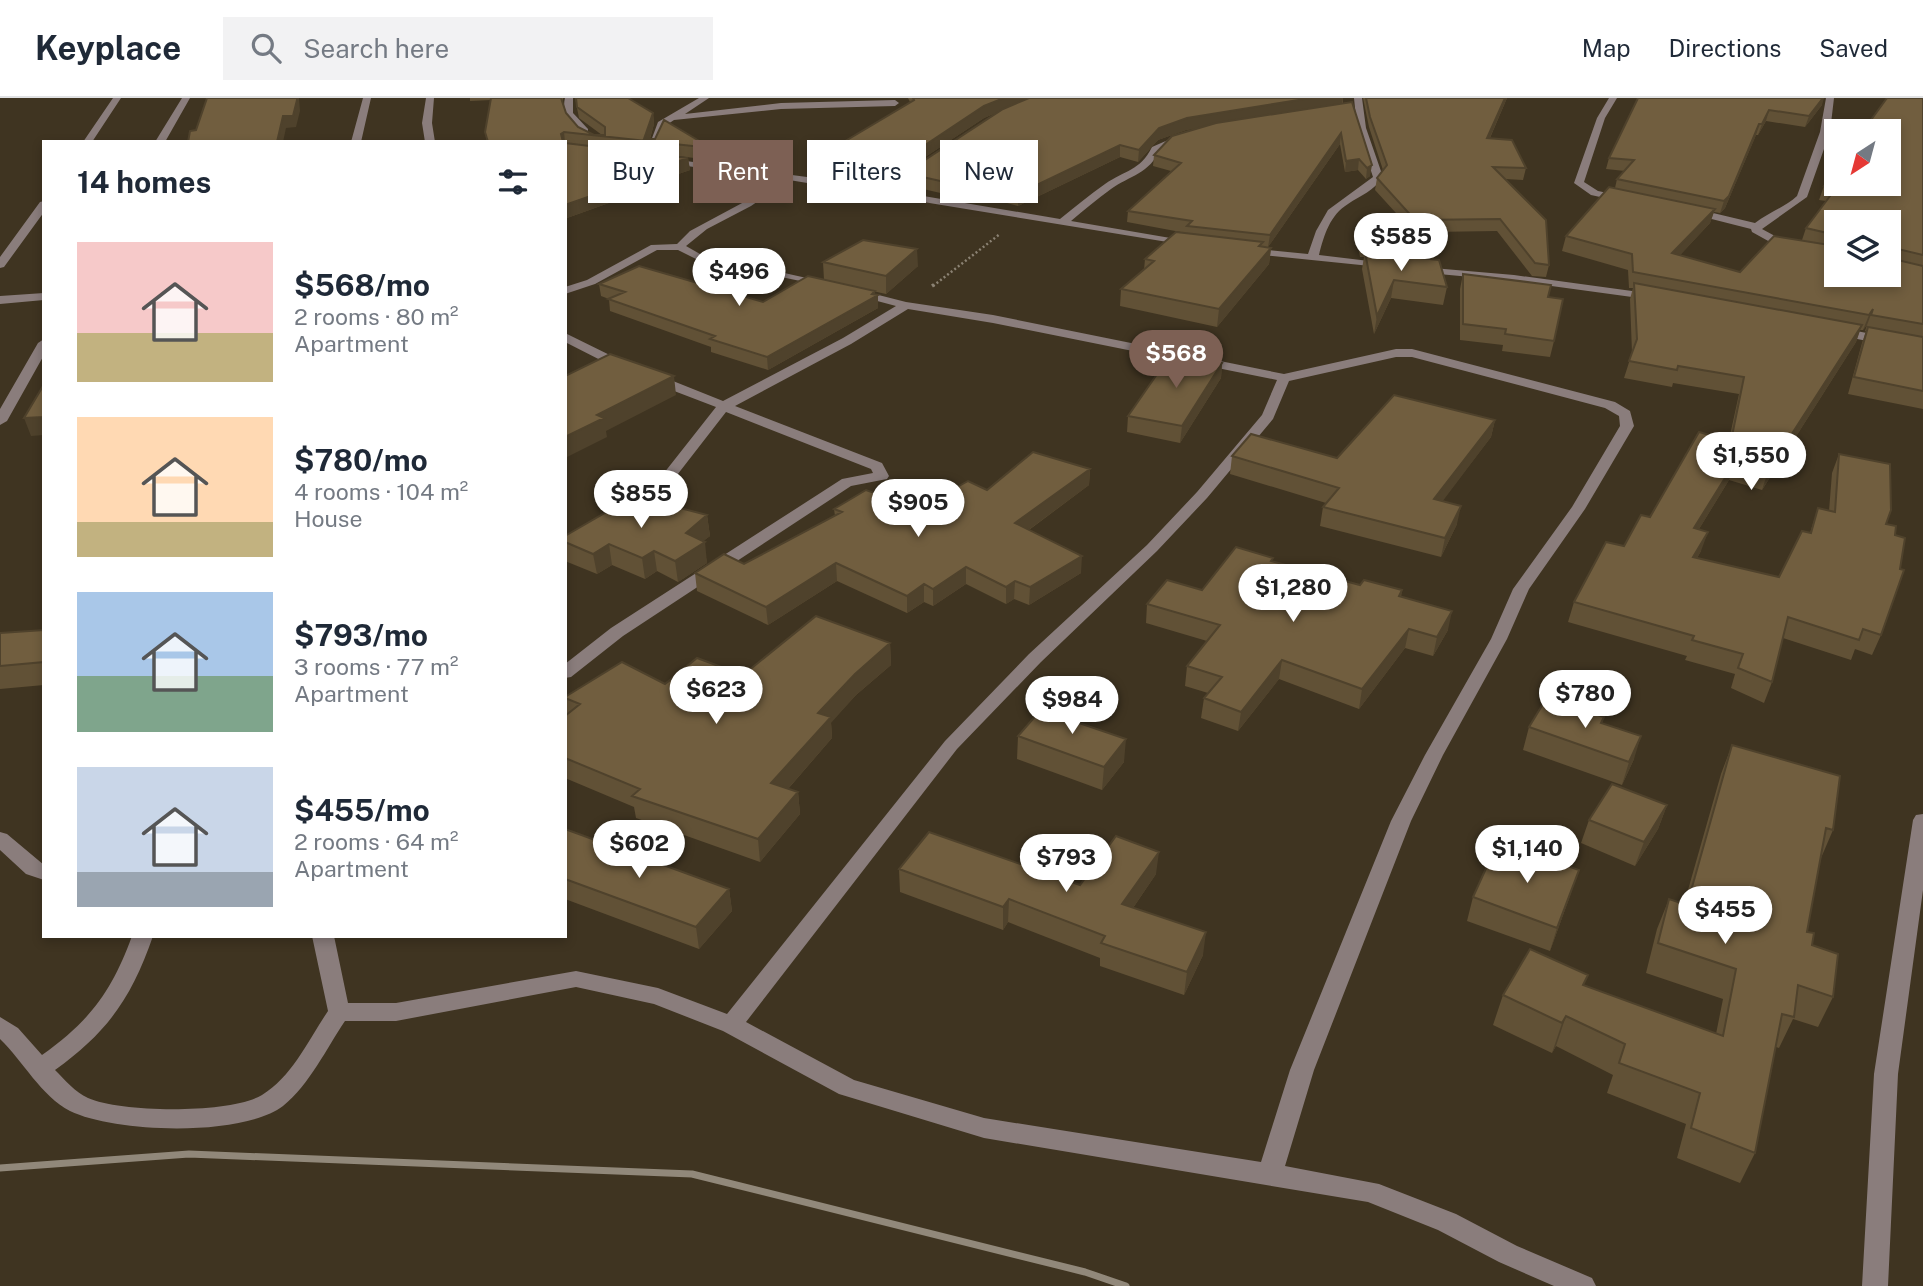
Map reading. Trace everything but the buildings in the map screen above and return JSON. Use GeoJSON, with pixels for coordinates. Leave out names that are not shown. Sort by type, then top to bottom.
{"type":"FeatureCollection","features":[{"type":"Feature","properties":{"kind":"street"},"geometry":{"type":"LineString","coordinates":[[88,140],[117,98]]}},
{"type":"Feature","properties":{"kind":"street"},"geometry":{"type":"LineString","coordinates":[[161,140],[186,98]]}},
{"type":"Feature","properties":{"kind":"street"},"geometry":{"type":"LineString","coordinates":[[356,140],[367,98]]}},
{"type":"Feature","properties":{"kind":"street"},"geometry":{"type":"LineString","coordinates":[[430,98],[427,123],[430,140]]}},
{"type":"Feature","properties":{"kind":"street"},"geometry":{"type":"LineString","coordinates":[[569,98],[568,113],[572,123],[592,136]]}},
{"type":"Feature","properties":{"kind":"street"},"geometry":{"type":"LineString","coordinates":[[654,140],[661,124],[705,98]]}},
{"type":"Feature","properties":{"kind":"street"},"geometry":{"type":"LineString","coordinates":[[1614,98],[1601,118],[1579,184],[1595,192],[1632,201]]}},
{"type":"Feature","properties":{"kind":"street"},"geometry":{"type":"LineString","coordinates":[[1824,254],[1769,240],[1756,230],[1777,211],[1796,204],[1802,197],[1825,132],[1830,98]]}},
{"type":"Feature","properties":{"kind":"street"},"geometry":{"type":"LineString","coordinates":[[670,118],[781,106],[895,100],[889,113]]}},
{"type":"Feature","properties":{"kind":"street"},"geometry":{"type":"LineString","coordinates":[[1313,258],[1318,237],[1335,208],[1373,186],[1378,177],[1354,104]]}},
{"type":"Feature","properties":{"kind":"street"},"geometry":{"type":"LineString","coordinates":[[849,140],[861,133]]}},
{"type":"Feature","properties":{"kind":"street"},"geometry":{"type":"LineString","coordinates":[[1061,223],[1110,185],[1142,168],[1151,160],[1155,149],[1166,142],[1196,133]]}},
{"type":"Feature","properties":{"kind":"street"},"geometry":{"type":"LineString","coordinates":[[926,199],[1203,246]]}},
{"type":"Feature","properties":{"kind":"street"},"geometry":{"type":"LineString","coordinates":[[680,247],[684,240],[694,233],[750,203]]}},
{"type":"Feature","properties":{"kind":"street"},"geometry":{"type":"LineString","coordinates":[[0,265],[42,207]]}},
{"type":"Feature","properties":{"kind":"street"},"geometry":{"type":"LineString","coordinates":[[1682,209],[1758,227]]}},
{"type":"Feature","properties":{"kind":"street"},"geometry":{"type":"LineString","coordinates":[[567,290],[591,282],[655,247],[680,247],[696,256],[906,305],[993,319],[1284,378],[1396,353],[1412,353],[1610,405],[1625,414],[1627,426],[1578,509],[1521,589],[1499,639],[1434,755],[1401,821],[1302,1069],[1270,1174]]}},
{"type":"Feature","properties":{"kind":"street"},"geometry":{"type":"LineString","coordinates":[[1238,250],[1514,278],[1663,299]]}},
{"type":"Feature","properties":{"kind":"street"},"geometry":{"type":"LineString","coordinates":[[0,300],[42,296]]}},
{"type":"Feature","properties":{"kind":"street"},"geometry":{"type":"LineString","coordinates":[[618,516],[647,496],[669,476],[724,406],[847,341],[906,305]]}},
{"type":"Feature","properties":{"kind":"street"},"geometry":{"type":"LineString","coordinates":[[1819,327],[1923,348]]}},
{"type":"Feature","properties":{"kind":"street"},"geometry":{"type":"LineString","coordinates":[[567,338],[606,360],[877,466],[882,476],[846,482],[617,632],[567,671]]}},
{"type":"Feature","properties":{"kind":"street"},"geometry":{"type":"LineString","coordinates":[[0,421],[42,347]]}},
{"type":"Feature","properties":{"kind":"street"},"geometry":{"type":"LineString","coordinates":[[731,1025],[951,745],[1035,658],[1152,548],[1202,495],[1268,416],[1284,378]]}},
{"type":"Feature","properties":{"kind":"street"},"geometry":{"type":"LineString","coordinates":[[1875,1286],[1886,1073],[1923,820]]}},
{"type":"Feature","properties":{"kind":"street"},"geometry":{"type":"LineString","coordinates":[[0,839],[33,869],[42,872]]}},
{"type":"Feature","properties":{"kind":"street"},"geometry":{"type":"LineString","coordinates":[[40,1069],[83,1039],[108,1010],[130,975],[142,938]]}},
{"type":"Feature","properties":{"kind":"street"},"geometry":{"type":"LineString","coordinates":[[0,1026],[40,1069],[78,1104],[115,1116],[176,1120],[240,1112],[270,1104],[288,1087],[338,1012],[323,938]]}},
{"type":"Feature","properties":{"kind":"street"},"geometry":{"type":"LineString","coordinates":[[338,1012],[396,1012],[576,979],[658,996],[731,1025],[848,1087],[984,1128],[1370,1192],[1447,1222],[1508,1254],[1583,1286]]}},
{"type":"Feature","properties":{"kind":"path"},"geometry":{"type":"LineString","coordinates":[[906,305],[1023,216]]}},
{"type":"Feature","properties":{"kind":"railway"},"geometry":{"type":"LineString","coordinates":[[0,1168],[189,1154],[692,1174],[1085,1272],[1126,1286]]}}]}
